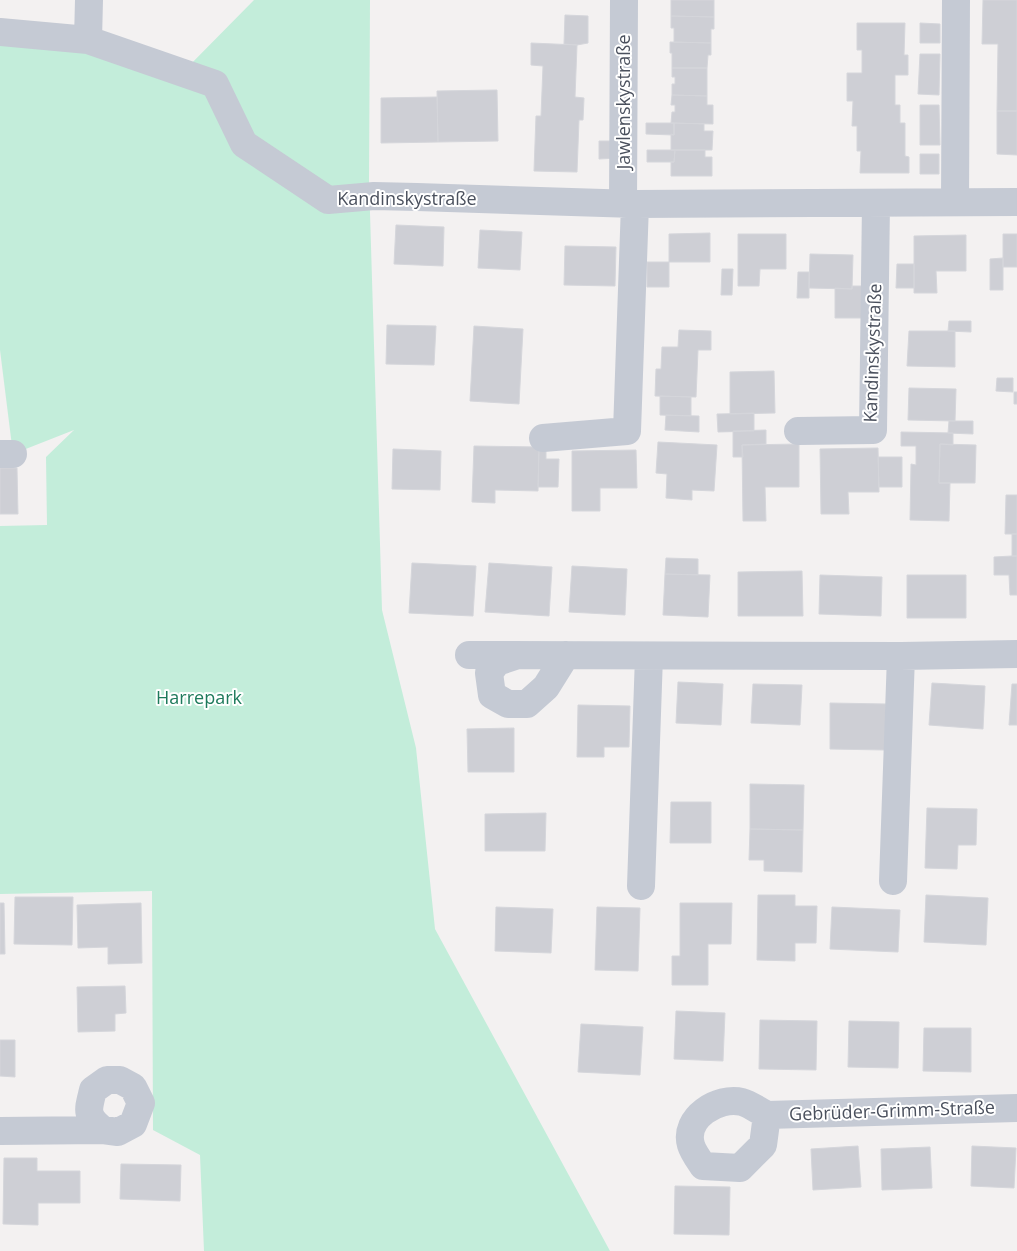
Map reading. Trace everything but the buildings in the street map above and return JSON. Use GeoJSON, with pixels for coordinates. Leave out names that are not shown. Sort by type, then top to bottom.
{"type":"FeatureCollection","features":[{"type":"Feature","properties":{"kind":"street"},"geometry":{"type":"LineString","coordinates":[[88,40],[89,0]]}},
{"type":"Feature","properties":{"kind":"street","name":"Jawlenskystraße"},"geometry":{"type":"LineString","coordinates":[[624,0],[629,204]]}},
{"type":"Feature","properties":{"kind":"street"},"geometry":{"type":"LineString","coordinates":[[955,202],[956,0]]}},
{"type":"Feature","properties":{"kind":"street","name":"Kandinskystraße"},"geometry":{"type":"LineString","coordinates":[[0,32],[88,40],[215,84],[244,144],[328,200],[374,196],[417,196],[629,204],[1017,202]]}},
{"type":"Feature","properties":{"kind":"street","name":"Kandinskystraße"},"geometry":{"type":"LineString","coordinates":[[798,431],[873,430],[876,203]]}},
{"type":"Feature","properties":{"kind":"street"},"geometry":{"type":"LineString","coordinates":[[543,438],[627,430],[629,204]]}},
{"type":"Feature","properties":{"kind":"street"},"geometry":{"type":"LineString","coordinates":[[470,655],[901,656],[1017,654]]}},
{"type":"Feature","properties":{"kind":"street"},"geometry":{"type":"LineString","coordinates":[[518,655],[497,662],[490,673],[492,695],[508,704],[527,704],[546,687],[566,656]]}},
{"type":"Feature","properties":{"kind":"street"},"geometry":{"type":"LineString","coordinates":[[641,886],[649,656]]}},
{"type":"Feature","properties":{"kind":"street"},"geometry":{"type":"LineString","coordinates":[[893,881],[901,656]]}},
{"type":"Feature","properties":{"kind":"street","name":"Gebrüder-Grimm-Straße"},"geometry":{"type":"LineString","coordinates":[[767,1115],[1017,1108]]}},
{"type":"Feature","properties":{"kind":"street"},"geometry":{"type":"LineString","coordinates":[[0,1131],[103,1130]]}},
{"type":"Feature","properties":{"kind":"green space","name":"Harrepark"},"geometry":{"type":"Polygon","coordinates":[[[254,0],[370,0],[369,180],[382,610],[416,748],[435,929],[610,1251],[204,1251],[200,1155],[153,1130],[152,891],[0,894],[0,526],[47,525],[46,457],[74,430],[13,454],[0,350],[0,32],[182,73],[254,0]]]}}]}
